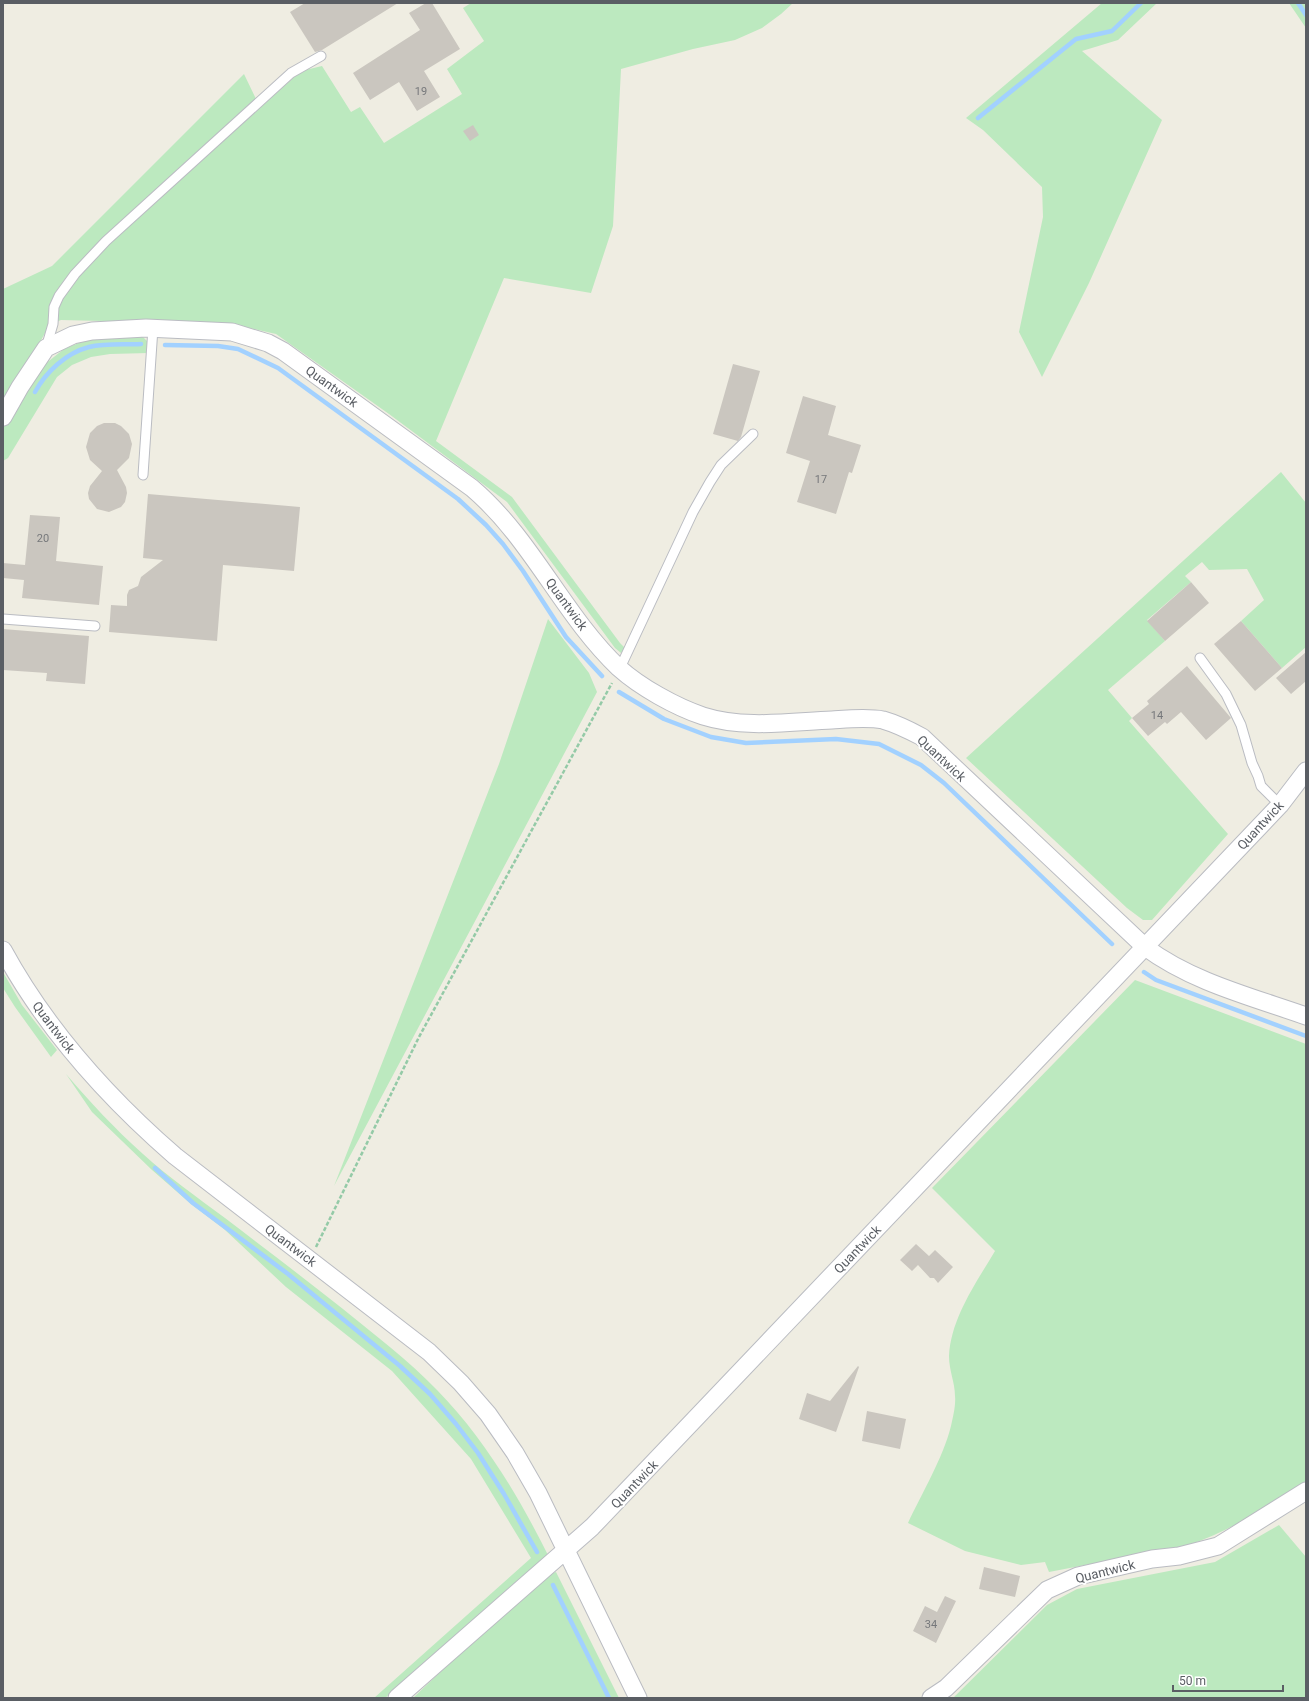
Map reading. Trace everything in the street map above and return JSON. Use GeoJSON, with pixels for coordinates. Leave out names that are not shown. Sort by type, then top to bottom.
{"type":"FeatureCollection","features":[{"type":"Feature","properties":{"kind":"street","name":"Quantwick"},"geometry":{"type":"LineString","coordinates":[[46,348],[73,335],[92,331],[153,328],[232,332],[268,343],[302,364],[472,488],[492,505],[508,524],[583,626],[620,668],[652,691],[679,707],[726,722],[786,722],[856,718],[881,720],[902,726],[922,737],[1145,947],[1163,961],[1196,977],[1306,1016]]}},
{"type":"Feature","properties":{"kind":"street"},"geometry":{"type":"LineString","coordinates":[[3,417],[20,387],[46,348]]}},
{"type":"Feature","properties":{"kind":"street","name":"Quantwick"},"geometry":{"type":"LineString","coordinates":[[398,1698],[566,1549],[592,1528],[1280,805],[1306,771]]}},
{"type":"Feature","properties":{"kind":"street","name":"Quantwick"},"geometry":{"type":"LineString","coordinates":[[3,950],[17,976],[59,1037],[109,1095],[137,1123],[175,1156],[429,1352],[461,1383],[488,1414],[515,1453],[538,1493],[638,1698]]}},
{"type":"Feature","properties":{"kind":"street","name":"Quantwick"},"geometry":{"type":"LineString","coordinates":[[931,1698],[946,1688],[1047,1590],[1078,1576],[1152,1559],[1179,1556],[1218,1546],[1306,1491]]}},
{"type":"Feature","properties":{"kind":"lane"},"geometry":{"type":"LineString","coordinates":[[46,348],[53,324],[54,307],[60,296],[76,274],[106,241],[292,73],[321,56]]}},
{"type":"Feature","properties":{"kind":"lane"},"geometry":{"type":"LineString","coordinates":[[143,475],[153,328]]}},
{"type":"Feature","properties":{"kind":"lane"},"geometry":{"type":"LineString","coordinates":[[620,668],[693,512],[710,482],[721,465],[753,434]]}},
{"type":"Feature","properties":{"kind":"lane"},"geometry":{"type":"LineString","coordinates":[[3,618],[95,626]]}},
{"type":"Feature","properties":{"kind":"lane"},"geometry":{"type":"LineString","coordinates":[[1200,658],[1226,694],[1240,725],[1261,786],[1280,805]]}},
{"type":"Feature","properties":{"kind":"path"},"geometry":{"type":"LineString","coordinates":[[310,1259],[419,1037],[620,668]]}},
{"type":"Feature","properties":{"kind":"green space"},"geometry":{"type":"Polygon","coordinates":[[[471,3],[793,3],[762,28],[735,40],[693,49],[621,69],[613,226],[591,293],[504,278],[436,441],[512,497],[625,648],[621,653],[615,648],[507,502],[389,414],[276,334],[231,324],[61,320],[56,322],[56,316],[60,303],[76,279],[119,234],[301,71],[322,66],[351,112],[360,107],[384,143],[462,94],[447,69],[484,41],[463,8],[471,3]]]}},
{"type":"Feature","properties":{"kind":"green space"},"geometry":{"type":"Polygon","coordinates":[[[1102,3],[1157,3],[1118,40],[1082,51],[1162,120],[1089,283],[1042,377],[1019,332],[1043,217],[1042,187],[983,130],[966,118],[1102,3]]]}},
{"type":"Feature","properties":{"kind":"green space"},"geometry":{"type":"Polygon","coordinates":[[[1289,3],[1306,3],[1306,28],[1289,3]]]}},
{"type":"Feature","properties":{"kind":"green space"},"geometry":{"type":"Polygon","coordinates":[[[244,74],[257,101],[69,277],[50,324],[3,409],[3,289],[52,266],[244,74]]]}},
{"type":"Feature","properties":{"kind":"green space"},"geometry":{"type":"Polygon","coordinates":[[[110,336],[142,336],[148,342],[149,353],[110,354],[91,357],[72,365],[57,377],[8,458],[3,461],[3,422],[45,364],[64,349],[86,340],[110,336]]]}},
{"type":"Feature","properties":{"kind":"green space"},"geometry":{"type":"Polygon","coordinates":[[[1281,472],[1306,503],[1306,647],[1282,668],[1241,621],[1264,600],[1247,569],[1209,570],[1202,562],[1185,576],[1191,582],[1147,620],[1165,641],[1108,690],[1132,718],[1129,721],[1228,834],[1152,920],[1143,920],[1127,908],[966,758],[1281,472]]]}},
{"type":"Feature","properties":{"kind":"green space"},"geometry":{"type":"Polygon","coordinates":[[[548,619],[589,673],[597,692],[334,1186],[499,764],[548,619]]]}},
{"type":"Feature","properties":{"kind":"green space"},"geometry":{"type":"Polygon","coordinates":[[[3,972],[22,1005],[57,1050],[51,1057],[3,988],[3,972]]]}},
{"type":"Feature","properties":{"kind":"green space"},"geometry":{"type":"Polygon","coordinates":[[[1135,980],[1306,1044],[1306,1482],[1264,1509],[1235,1525],[1189,1545],[1049,1572],[1045,1562],[1021,1565],[965,1551],[908,1523],[938,1463],[951,1426],[955,1400],[949,1356],[954,1328],[966,1301],[995,1251],[932,1188],[1135,980]]]}},
{"type":"Feature","properties":{"kind":"green space"},"geometry":{"type":"Polygon","coordinates":[[[66,1074],[133,1145],[173,1179],[299,1274],[379,1338],[437,1390],[454,1408],[485,1448],[513,1490],[549,1557],[537,1571],[385,1698],[374,1698],[531,1558],[471,1459],[392,1371],[286,1287],[224,1229],[191,1204],[152,1170],[92,1112],[66,1074]]]}},
{"type":"Feature","properties":{"kind":"green space"},"geometry":{"type":"Polygon","coordinates":[[[1279,1525],[1306,1557],[1306,1698],[953,1698],[1047,1605],[1077,1589],[1215,1562],[1279,1525]]]}},
{"type":"Feature","properties":{"kind":"green space"},"geometry":{"type":"Polygon","coordinates":[[[556,1572],[619,1698],[413,1698],[540,1577],[556,1572]]]}},
{"type":"Feature","properties":{"kind":"building"},"geometry":{"type":"Polygon","coordinates":[[[305,3],[398,3],[322,50],[315,52],[290,12],[305,3]]]}},
{"type":"Feature","properties":{"kind":"building"},"geometry":{"type":"Polygon","coordinates":[[[426,3],[432,3],[460,49],[424,71],[440,97],[417,111],[399,82],[370,100],[353,73],[420,30],[409,13],[426,3]]]}},
{"type":"Feature","properties":{"kind":"building"},"geometry":{"type":"Polygon","coordinates":[[[473,125],[479,135],[470,141],[463,131],[473,125]]]}},
{"type":"Feature","properties":{"kind":"building"},"geometry":{"type":"Polygon","coordinates":[[[733,364],[760,371],[741,437],[738,441],[713,434],[733,364]]]}},
{"type":"Feature","properties":{"kind":"building"},"geometry":{"type":"Polygon","coordinates":[[[803,396],[836,406],[828,435],[861,445],[852,473],[849,472],[836,514],[797,502],[810,461],[786,453],[803,396]]]}},
{"type":"Feature","properties":{"kind":"building"},"geometry":{"type":"Polygon","coordinates":[[[104,423],[115,423],[121,426],[129,434],[132,444],[129,458],[117,470],[126,487],[127,493],[125,502],[121,507],[109,512],[97,509],[89,499],[88,493],[90,486],[102,471],[90,460],[86,447],[90,433],[97,426],[104,423]]]}},
{"type":"Feature","properties":{"kind":"building"},"geometry":{"type":"Polygon","coordinates":[[[148,494],[300,507],[294,571],[223,565],[217,641],[109,632],[111,605],[127,606],[127,595],[129,590],[138,586],[141,577],[163,560],[143,558],[148,494]]]}},
{"type":"Feature","properties":{"kind":"building"},"geometry":{"type":"Polygon","coordinates":[[[30,515],[60,517],[56,561],[103,566],[99,605],[22,598],[24,580],[3,578],[3,563],[25,565],[30,515]]]}},
{"type":"Feature","properties":{"kind":"building"},"geometry":{"type":"Polygon","coordinates":[[[1191,582],[1209,603],[1165,641],[1147,621],[1191,582]]]}},
{"type":"Feature","properties":{"kind":"building"},"geometry":{"type":"Polygon","coordinates":[[[1241,621],[1282,668],[1255,691],[1214,644],[1241,621]]]}},
{"type":"Feature","properties":{"kind":"building"},"geometry":{"type":"Polygon","coordinates":[[[3,629],[89,636],[85,684],[46,681],[47,673],[3,670],[3,629]]]}},
{"type":"Feature","properties":{"kind":"building"},"geometry":{"type":"Polygon","coordinates":[[[1306,652],[1306,681],[1291,694],[1276,678],[1306,652]]]}},
{"type":"Feature","properties":{"kind":"building"},"geometry":{"type":"Polygon","coordinates":[[[1187,666],[1231,718],[1206,740],[1181,712],[1167,724],[1165,722],[1148,736],[1132,718],[1149,704],[1147,701],[1187,666]]]}},
{"type":"Feature","properties":{"kind":"building"},"geometry":{"type":"Polygon","coordinates":[[[916,1244],[929,1256],[935,1250],[953,1267],[938,1283],[934,1278],[930,1278],[918,1265],[912,1271],[900,1260],[916,1244]]]}},
{"type":"Feature","properties":{"kind":"building"},"geometry":{"type":"Polygon","coordinates":[[[858,1366],[859,1367],[836,1432],[799,1419],[807,1393],[830,1401],[858,1366]]]}},
{"type":"Feature","properties":{"kind":"building"},"geometry":{"type":"Polygon","coordinates":[[[867,1411],[906,1419],[900,1449],[862,1441],[867,1411]]]}},
{"type":"Feature","properties":{"kind":"building"},"geometry":{"type":"Polygon","coordinates":[[[984,1567],[1020,1576],[1015,1597],[979,1589],[984,1567]]]}},
{"type":"Feature","properties":{"kind":"building"},"geometry":{"type":"Polygon","coordinates":[[[945,1596],[956,1601],[936,1643],[913,1631],[925,1606],[937,1612],[945,1596]]]}},
{"type":"Feature","properties":{"kind":"waterway"},"geometry":{"type":"LineString","coordinates":[[978,118],[1076,39],[1112,31],[1141,3]]}},
{"type":"Feature","properties":{"kind":"waterway"},"geometry":{"type":"LineString","coordinates":[[1298,3],[1306,15]]}},
{"type":"Feature","properties":{"kind":"waterway"},"geometry":{"type":"LineString","coordinates":[[35,392],[45,377],[58,364],[72,354],[89,347],[101,345],[141,344]]}},
{"type":"Feature","properties":{"kind":"waterway"},"geometry":{"type":"LineString","coordinates":[[165,345],[218,346],[238,349],[278,368],[458,499],[486,525],[503,544],[523,571],[566,637],[602,676]]}},
{"type":"Feature","properties":{"kind":"waterway"},"geometry":{"type":"LineString","coordinates":[[619,692],[664,719],[711,737],[746,743],[836,739],[879,744],[921,765],[944,783],[1112,944]]}},
{"type":"Feature","properties":{"kind":"waterway"},"geometry":{"type":"LineString","coordinates":[[1144,972],[1156,980],[1306,1036]]}},
{"type":"Feature","properties":{"kind":"waterway"},"geometry":{"type":"LineString","coordinates":[[155,1168],[193,1203],[288,1274],[400,1366],[430,1394],[456,1424],[478,1453],[504,1494],[537,1552]]}},
{"type":"Feature","properties":{"kind":"waterway"},"geometry":{"type":"LineString","coordinates":[[553,1585],[609,1698]]}}]}
